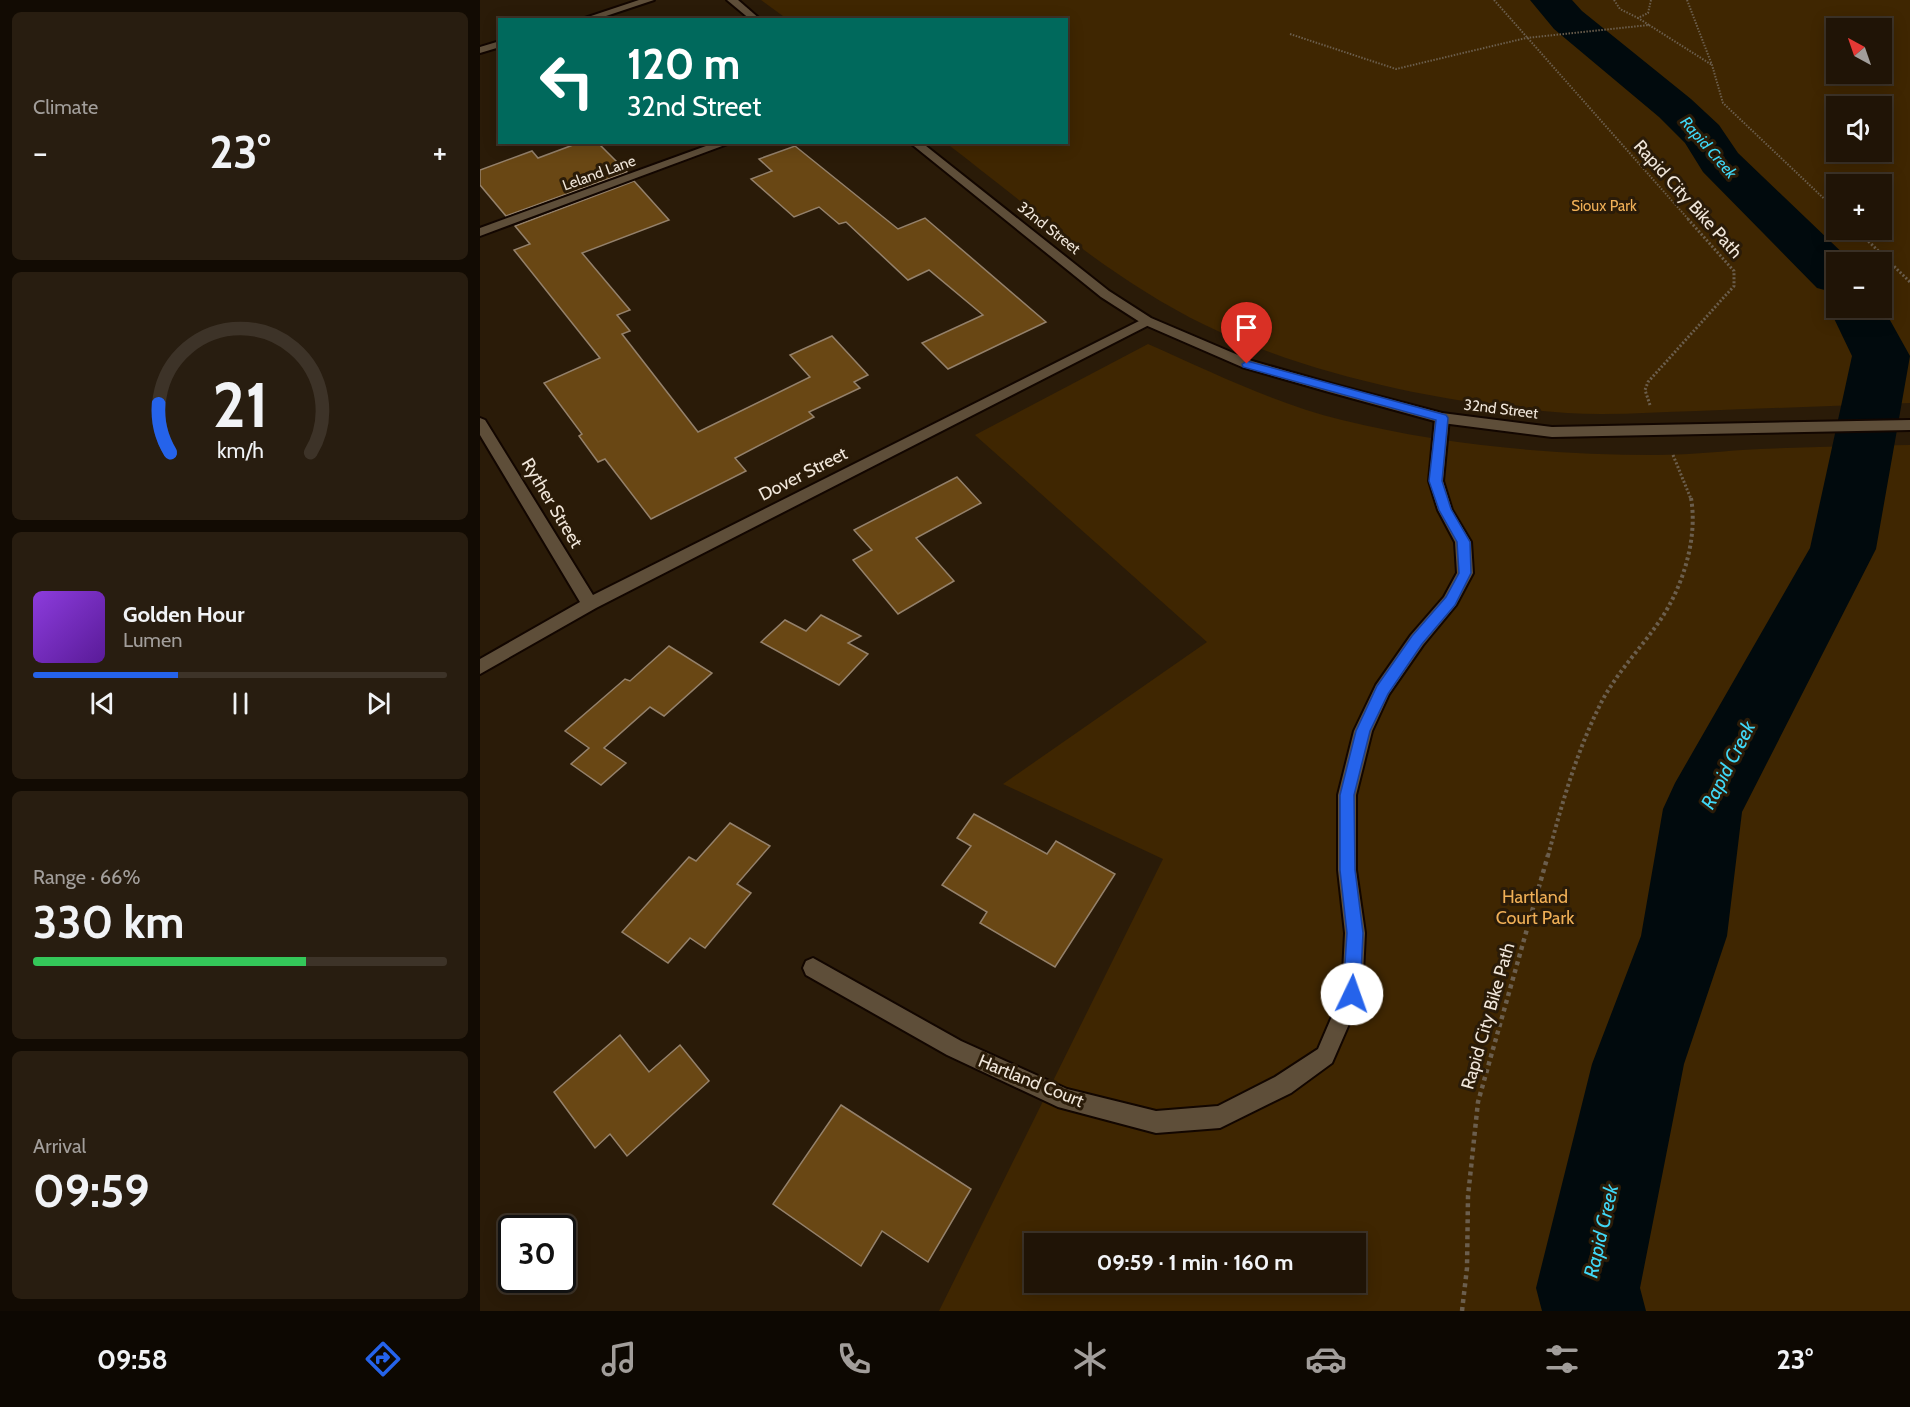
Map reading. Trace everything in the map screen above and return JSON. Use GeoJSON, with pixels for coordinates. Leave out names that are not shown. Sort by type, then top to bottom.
{"type":"FeatureCollection","features":[{"type":"Feature","properties":{"kind":"street"},"geometry":{"type":"LineString","coordinates":[[590,18],[649,0]]}},
{"type":"Feature","properties":{"kind":"street"},"geometry":{"type":"LineString","coordinates":[[732,0],[754,18]]}},
{"type":"Feature","properties":{"kind":"street"},"geometry":{"type":"LineString","coordinates":[[480,50],[498,45]]}},
{"type":"Feature","properties":{"kind":"street","name":"Leland Lane"},"geometry":{"type":"LineString","coordinates":[[480,232],[722,144]]}},
{"type":"Feature","properties":{"kind":"street","name":"32nd Street"},"geometry":{"type":"LineString","coordinates":[[917,144],[1105,294],[1147,321],[1247,364],[1442,418],[1552,432],[1910,425]]}},
{"type":"Feature","properties":{"kind":"street","name":"Dover Street"},"geometry":{"type":"LineString","coordinates":[[480,668],[590,604],[1147,321]]}},
{"type":"Feature","properties":{"kind":"street","name":"Hartland Court"},"geometry":{"type":"LineString","coordinates":[[813,968],[954,1048],[1066,1099],[1156,1122],[1220,1117],[1283,1085],[1325,1056],[1352,994],[1355,933],[1347,870],[1347,795],[1363,731],[1382,690],[1417,640],[1450,601],[1465,573],[1463,542],[1445,510],[1436,481],[1442,418]]}},
{"type":"Feature","properties":{"kind":"street","name":"Ryther Street"},"geometry":{"type":"LineString","coordinates":[[480,423],[590,604]]}},
{"type":"Feature","properties":{"kind":"path","name":"Rapid City Bike Path"},"geometry":{"type":"LineString","coordinates":[[1462,1311],[1467,1268],[1468,1196],[1478,1102],[1569,780],[1608,690],[1628,658],[1654,629],[1671,600],[1690,548],[1692,501],[1645,390],[1648,382],[1734,286],[1734,271],[1494,0]]}},
{"type":"Feature","properties":{"kind":"path"},"geometry":{"type":"LineString","coordinates":[[1614,0],[1620,9],[1712,65]]}},
{"type":"Feature","properties":{"kind":"path"},"geometry":{"type":"LineString","coordinates":[[1638,18],[1648,13],[1651,0]]}},
{"type":"Feature","properties":{"kind":"path"},"geometry":{"type":"LineString","coordinates":[[1687,0],[1712,65],[1723,104],[1826,201]]}},
{"type":"Feature","properties":{"kind":"path"},"geometry":{"type":"LineString","coordinates":[[1290,34],[1396,69],[1526,38],[1649,25]]}},
{"type":"Feature","properties":{"kind":"path"},"geometry":{"type":"LineString","coordinates":[[1867,240],[1910,282]]}},
{"type":"Feature","properties":{"kind":"green space","name":"Sioux Park"},"geometry":{"type":"Polygon","coordinates":[[[761,0],[1910,0],[1910,403],[1599,414],[1522,409],[1429,395],[1335,373],[1246,343],[1170,307],[1103,264],[947,144],[1068,144],[1068,18],[786,18],[761,0]]]}},
{"type":"Feature","properties":{"kind":"green space","name":"Hartland Court Park"},"geometry":{"type":"Polygon","coordinates":[[[1148,344],[1243,386],[1317,413],[1380,429],[1458,442],[1538,451],[1617,455],[1910,445],[1910,1311],[939,1311],[1163,859],[1003,784],[1207,642],[975,435],[1148,344]]]}},
{"type":"Feature","properties":{"kind":"building"},"geometry":{"type":"Polygon","coordinates":[[[576,144],[599,144],[627,172],[506,216],[480,185],[480,170],[532,151],[538,158],[576,144]]]}},
{"type":"Feature","properties":{"kind":"building"},"geometry":{"type":"Polygon","coordinates":[[[795,146],[898,229],[925,218],[1046,322],[948,369],[922,343],[983,315],[929,270],[908,280],[846,222],[839,224],[819,207],[794,217],[751,179],[772,171],[759,159],[795,146]]]}},
{"type":"Feature","properties":{"kind":"building"},"geometry":{"type":"Polygon","coordinates":[[[634,181],[669,220],[582,253],[630,310],[617,315],[630,331],[622,334],[698,432],[810,377],[790,355],[832,336],[868,375],[854,382],[860,388],[809,412],[814,417],[735,458],[746,471],[651,519],[605,459],[598,462],[579,436],[582,434],[544,383],[600,358],[514,250],[530,244],[515,226],[634,181]]]}},
{"type":"Feature","properties":{"kind":"building"},"geometry":{"type":"Polygon","coordinates":[[[957,477],[981,503],[916,538],[954,581],[898,614],[853,560],[872,550],[854,530],[957,477]]]}},
{"type":"Feature","properties":{"kind":"building"},"geometry":{"type":"Polygon","coordinates":[[[821,615],[861,636],[848,643],[868,654],[839,685],[761,642],[785,620],[806,631],[821,615]]]}},
{"type":"Feature","properties":{"kind":"building"},"geometry":{"type":"Polygon","coordinates":[[[669,646],[712,673],[664,716],[650,707],[604,748],[626,763],[601,785],[571,764],[589,748],[565,731],[625,679],[630,681],[669,646]]]}},
{"type":"Feature","properties":{"kind":"building"},"geometry":{"type":"Polygon","coordinates":[[[974,814],[1047,854],[1056,841],[1115,874],[1055,967],[980,923],[987,912],[942,885],[971,846],[957,838],[974,814]]]}},
{"type":"Feature","properties":{"kind":"building"},"geometry":{"type":"Polygon","coordinates":[[[730,823],[770,846],[737,884],[751,893],[705,948],[690,938],[668,963],[622,932],[689,857],[696,861],[730,823]]]}},
{"type":"Feature","properties":{"kind":"building"},"geometry":{"type":"Polygon","coordinates":[[[620,1035],[649,1072],[680,1045],[709,1081],[627,1156],[610,1134],[595,1148],[554,1092],[620,1035]]]}},
{"type":"Feature","properties":{"kind":"building"},"geometry":{"type":"Polygon","coordinates":[[[841,1105],[971,1189],[928,1262],[882,1231],[861,1266],[773,1204],[841,1105]]]}},
{"type":"Feature","properties":{"kind":"waterway","name":"Rapid Creek"},"geometry":{"type":"LineString","coordinates":[[1550,0],[1568,20],[1675,108],[1703,135],[1720,162],[1826,267]]}},
{"type":"Feature","properties":{"kind":"waterway","name":"Rapid Creek"},"geometry":{"type":"LineString","coordinates":[[1594,1311],[1588,1288],[1638,1064],[1684,936],[1703,809],[1843,549],[1881,356],[1861,318]]}},
{"type":"Feature","properties":{"kind":"route"},"geometry":{"type":"LineString","coordinates":[[1247,364],[1334,390],[1442,418],[1436,481],[1445,510],[1463,542],[1465,573],[1450,601],[1417,640],[1382,690],[1363,731],[1347,795],[1347,870],[1355,933],[1352,994]]}}]}
